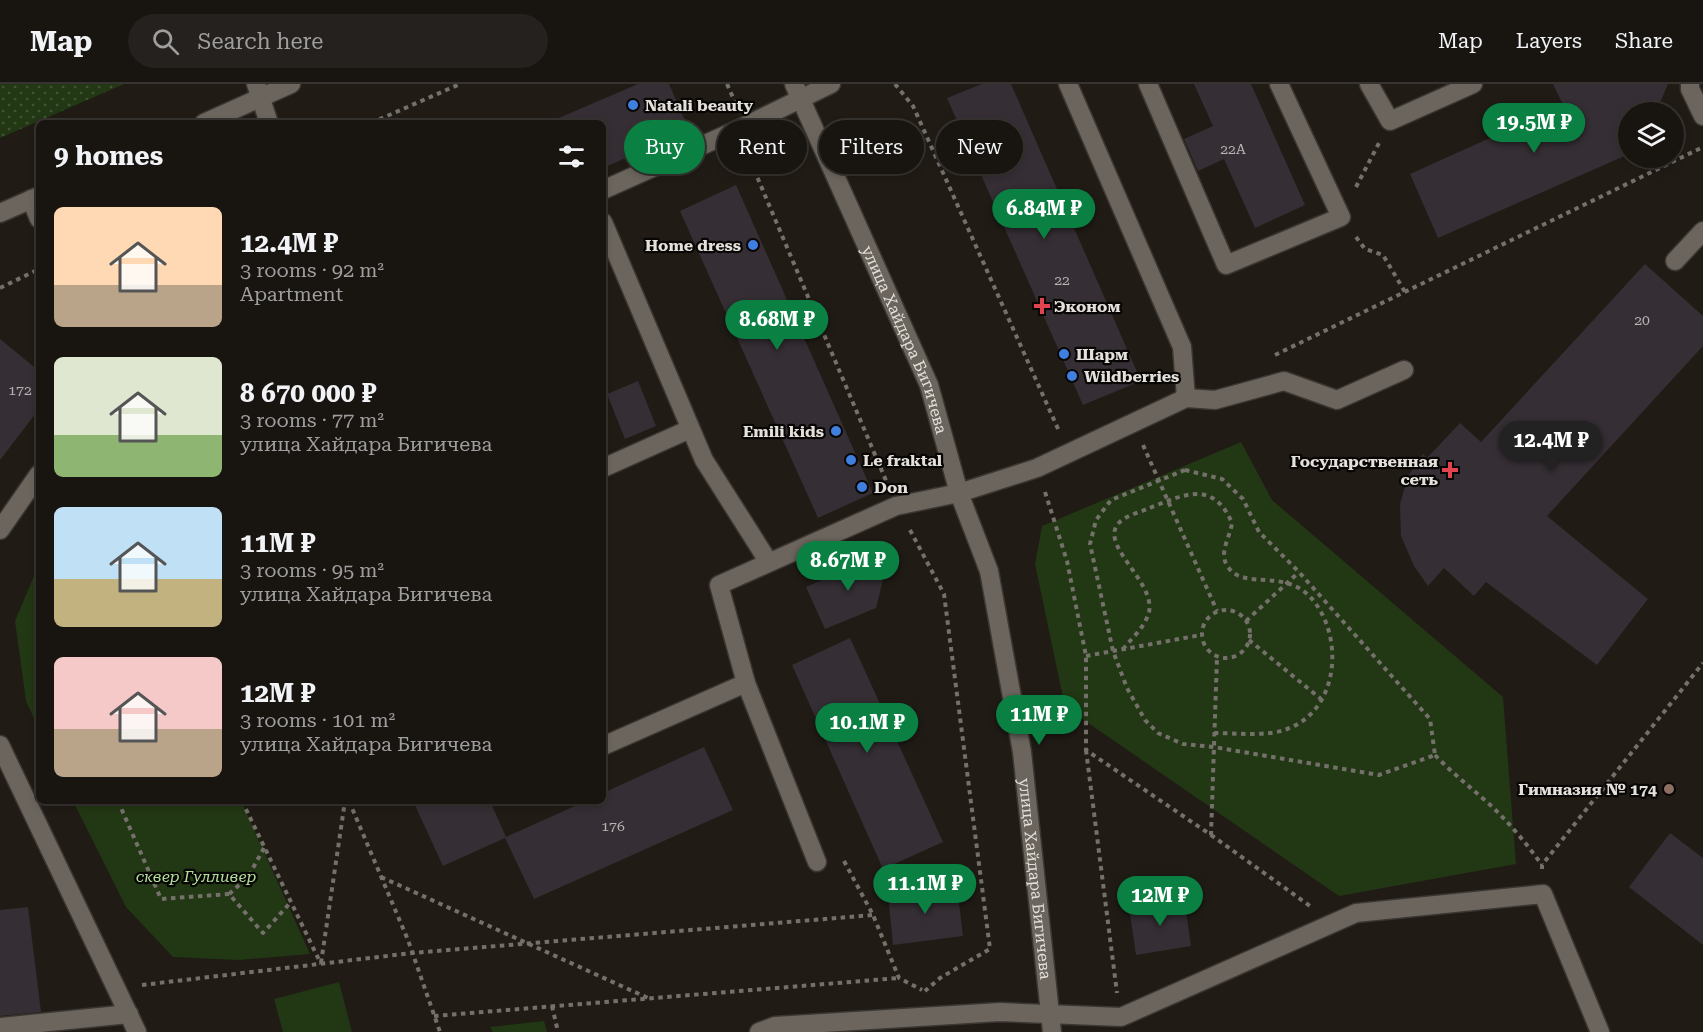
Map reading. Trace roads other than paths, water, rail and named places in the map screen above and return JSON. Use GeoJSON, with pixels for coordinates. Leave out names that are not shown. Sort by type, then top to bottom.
{"type":"FeatureCollection","features":[{"type":"Feature","properties":{"kind":"street"},"geometry":{"type":"LineString","coordinates":[[209,120],[258,91],[291,84]]}},
{"type":"Feature","properties":{"kind":"street"},"geometry":{"type":"LineString","coordinates":[[606,189],[741,128],[797,91],[831,84]]}},
{"type":"Feature","properties":{"kind":"street"},"geometry":{"type":"LineString","coordinates":[[1068,84],[1182,347],[1186,398]]}},
{"type":"Feature","properties":{"kind":"street"},"geometry":{"type":"LineString","coordinates":[[1148,84],[1226,265],[1341,217],[1279,84]]}},
{"type":"Feature","properties":{"kind":"street"},"geometry":{"type":"LineString","coordinates":[[1370,84],[1390,122],[1473,84]]}},
{"type":"Feature","properties":{"kind":"street"},"geometry":{"type":"LineString","coordinates":[[1690,84],[1690,89],[1703,116]]}},
{"type":"Feature","properties":{"kind":"street"},"geometry":{"type":"LineString","coordinates":[[258,91],[268,120]]}},
{"type":"Feature","properties":{"kind":"street","name":"улица Хайдара Бигичева"},"geometry":{"type":"LineString","coordinates":[[797,91],[929,385],[959,493],[989,571],[1020,740],[1051,1023]]}},
{"type":"Feature","properties":{"kind":"street"},"geometry":{"type":"LineString","coordinates":[[0,213],[35,198]]}},
{"type":"Feature","properties":{"kind":"street"},"geometry":{"type":"LineString","coordinates":[[606,229],[704,460],[768,561]]}},
{"type":"Feature","properties":{"kind":"street"},"geometry":{"type":"LineString","coordinates":[[1676,261],[1703,231]]}},
{"type":"Feature","properties":{"kind":"street"},"geometry":{"type":"LineString","coordinates":[[817,862],[746,683],[719,585],[768,561],[896,506],[959,493],[1036,468],[1186,398],[1215,400],[1284,381],[1337,400],[1404,370]]}},
{"type":"Feature","properties":{"kind":"street"},"geometry":{"type":"LineString","coordinates":[[606,467],[690,429]]}},
{"type":"Feature","properties":{"kind":"street"},"geometry":{"type":"LineString","coordinates":[[0,530],[36,478]]}},
{"type":"Feature","properties":{"kind":"street"},"geometry":{"type":"LineString","coordinates":[[606,745],[746,683]]}},
{"type":"Feature","properties":{"kind":"street"},"geometry":{"type":"LineString","coordinates":[[0,745],[137,1032]]}},
{"type":"Feature","properties":{"kind":"street"},"geometry":{"type":"LineString","coordinates":[[759,1032],[775,1026],[1000,1012],[1051,1023],[1120,1017],[1356,913],[1543,894],[1600,1032]]}},
{"type":"Feature","properties":{"kind":"street"},"geometry":{"type":"LineString","coordinates":[[0,1027],[129,1014]]}},
{"type":"Feature","properties":{"kind":"place","name":"Natali beauty"},"geometry":{"type":"Point","coordinates":[633,105]}},
{"type":"Feature","properties":{"kind":"place","name":"Home dress"},"geometry":{"type":"Point","coordinates":[753,245]}},
{"type":"Feature","properties":{"kind":"place","name":"Эконом"},"geometry":{"type":"Point","coordinates":[1042,306]}},
{"type":"Feature","properties":{"kind":"place","name":"Шарм"},"geometry":{"type":"Point","coordinates":[1064,354]}},
{"type":"Feature","properties":{"kind":"place","name":"Wildberries"},"geometry":{"type":"Point","coordinates":[1072,376]}},
{"type":"Feature","properties":{"kind":"place","name":"Emili kids"},"geometry":{"type":"Point","coordinates":[836,431]}},
{"type":"Feature","properties":{"kind":"place","name":"Le fraktal"},"geometry":{"type":"Point","coordinates":[851,460]}},
{"type":"Feature","properties":{"kind":"place","name":"Государственная сеть"},"geometry":{"type":"Point","coordinates":[1450,470]}},
{"type":"Feature","properties":{"kind":"place","name":"Don"},"geometry":{"type":"Point","coordinates":[862,487]}},
{"type":"Feature","properties":{"kind":"place","name":"Гимназия № 174"},"geometry":{"type":"Point","coordinates":[1669,789]}},
{"type":"Feature","properties":{"kind":"park label","name":"сквер Гулливер"},"geometry":{"type":"Point","coordinates":[196,876]}}]}
